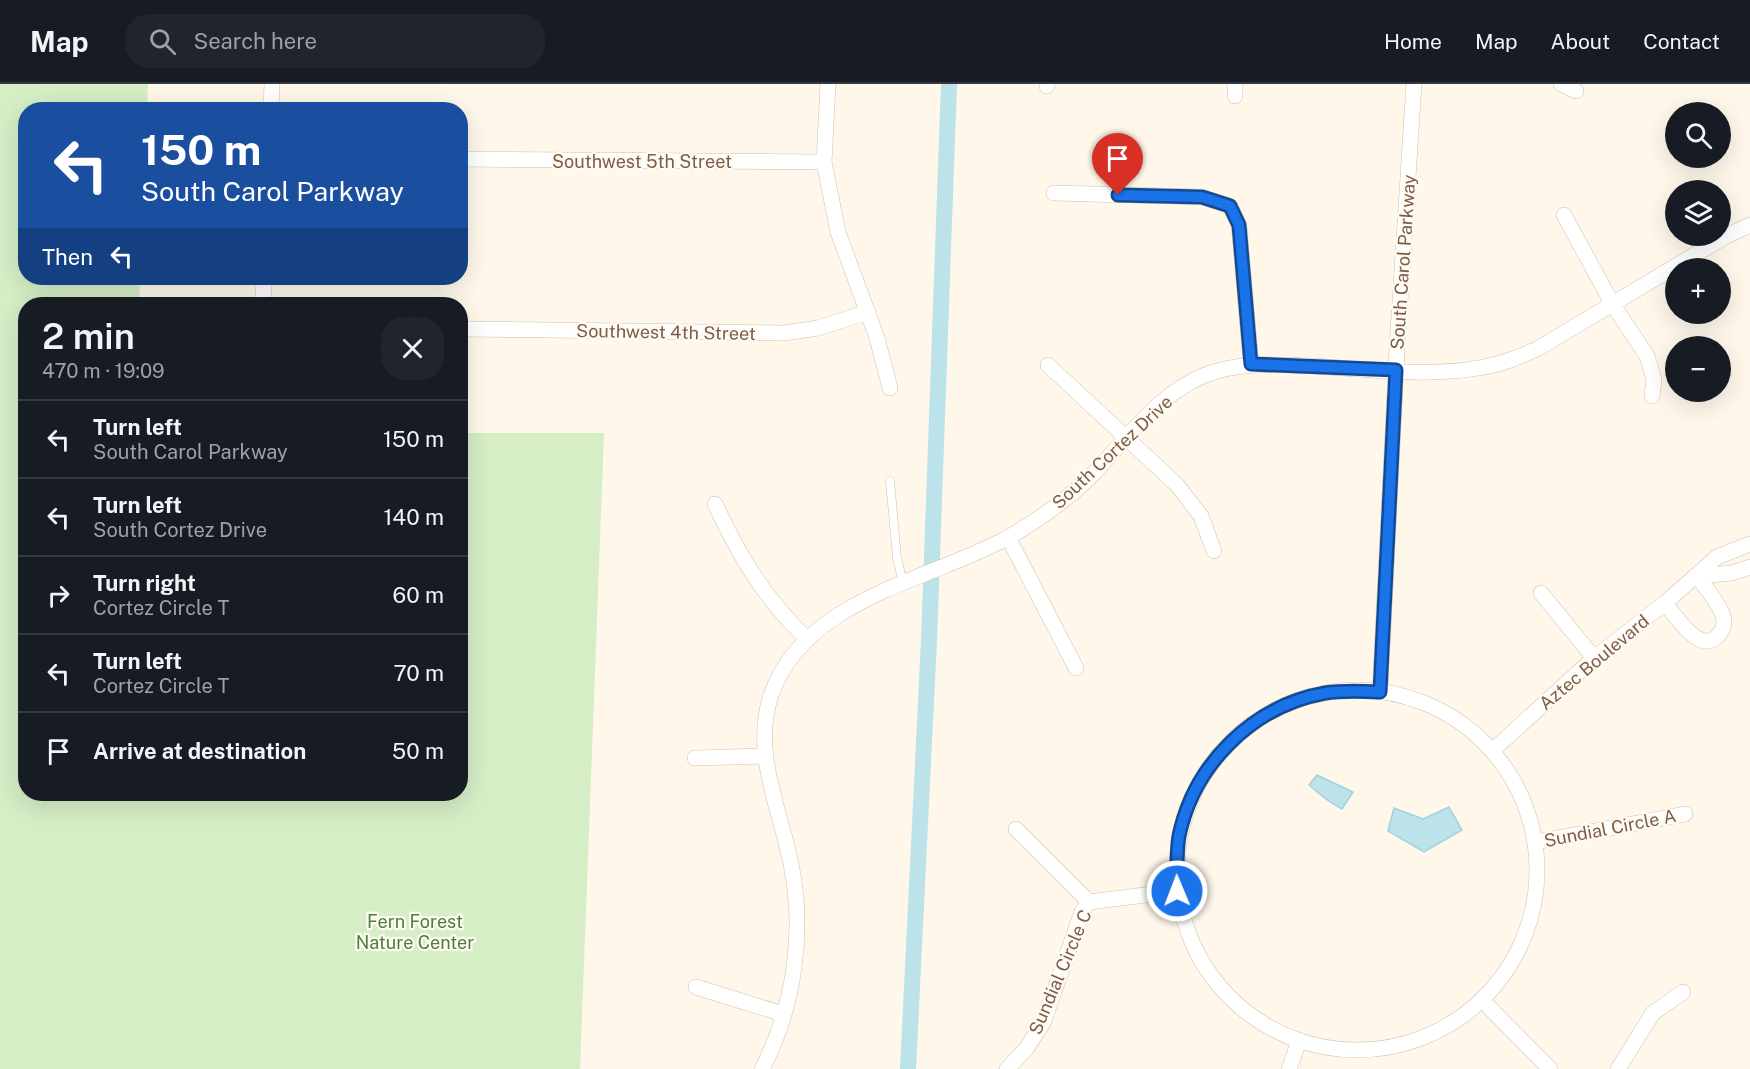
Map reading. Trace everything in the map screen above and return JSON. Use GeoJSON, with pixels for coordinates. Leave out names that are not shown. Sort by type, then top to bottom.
{"type":"FeatureCollection","features":[{"type":"Feature","properties":{"kind":"street"},"geometry":{"type":"LineString","coordinates":[[271,102],[272,84]]}},
{"type":"Feature","properties":{"kind":"street"},"geometry":{"type":"LineString","coordinates":[[828,84],[824,162],[838,232],[877,338],[890,388]]}},
{"type":"Feature","properties":{"kind":"street","name":"South Carol Parkway"},"geometry":{"type":"LineString","coordinates":[[1380,692],[1396,370],[1414,84]]}},
{"type":"Feature","properties":{"kind":"street"},"geometry":{"type":"LineString","coordinates":[[1561,84],[1576,91]]}},
{"type":"Feature","properties":{"kind":"street","name":"Southwest 5th Street"},"geometry":{"type":"LineString","coordinates":[[468,159],[824,162]]}},
{"type":"Feature","properties":{"kind":"street"},"geometry":{"type":"LineString","coordinates":[[1054,193],[1202,197],[1230,206],[1239,225],[1251,364]]}},
{"type":"Feature","properties":{"kind":"street"},"geometry":{"type":"LineString","coordinates":[[1564,215],[1613,305],[1647,356],[1654,379],[1652,396]]}},
{"type":"Feature","properties":{"kind":"street","name":"South Cortez Drive"},"geometry":{"type":"LineString","coordinates":[[762,1069],[783,1014],[793,974],[797,912],[792,866],[764,756],[766,720],[772,692],[784,669],[807,639],[839,615],[908,580],[1008,537],[1048,513],[1071,496],[1164,401],[1186,383],[1214,371],[1251,364],[1460,371],[1487,367],[1539,348],[1726,236],[1750,225]]}},
{"type":"Feature","properties":{"kind":"street","name":"Southwest 4th Street"},"geometry":{"type":"LineString","coordinates":[[468,329],[784,333],[818,328],[868,312]]}},
{"type":"Feature","properties":{"kind":"street"},"geometry":{"type":"LineString","coordinates":[[1048,365],[1155,463],[1183,493],[1201,516],[1214,551]]}},
{"type":"Feature","properties":{"kind":"street"},"geometry":{"type":"LineString","coordinates":[[715,504],[735,548],[753,577],[793,626],[807,639]]}},
{"type":"Feature","properties":{"kind":"street"},"geometry":{"type":"LineString","coordinates":[[1008,537],[1076,668]]}},
{"type":"Feature","properties":{"kind":"street","name":"Aztec Boulevard"},"geometry":{"type":"LineString","coordinates":[[1492,751],[1594,658],[1665,603],[1717,557],[1750,544]]}},
{"type":"Feature","properties":{"kind":"street"},"geometry":{"type":"LineString","coordinates":[[1665,603],[1694,638],[1703,642],[1713,640],[1720,635],[1724,627],[1724,616],[1697,576],[1732,573],[1750,567]]}},
{"type":"Feature","properties":{"kind":"street"},"geometry":{"type":"LineString","coordinates":[[1541,593],[1594,658]]}},
{"type":"Feature","properties":{"kind":"street"},"geometry":{"type":"LineString","coordinates":[[1353,690],[1380,692],[1412,699],[1441,711],[1468,729],[1492,751],[1512,778],[1527,809],[1536,842],[1538,867],[1536,892],[1527,931],[1513,961],[1482,1000],[1463,1016],[1420,1039],[1396,1046],[1347,1050],[1323,1047],[1299,1041],[1254,1018],[1216,983],[1190,940],[1182,916],[1177,891],[1176,864],[1179,837],[1186,811],[1197,786],[1212,763],[1230,742],[1251,725],[1266,715],[1299,700],[1326,693],[1353,690]]}},
{"type":"Feature","properties":{"kind":"street"},"geometry":{"type":"LineString","coordinates":[[695,758],[764,756]]}},
{"type":"Feature","properties":{"kind":"street","name":"Sundial Circle A"},"geometry":{"type":"LineString","coordinates":[[1536,842],[1685,814]]}},
{"type":"Feature","properties":{"kind":"street","name":"Sundial Circle C"},"geometry":{"type":"LineString","coordinates":[[1016,829],[1089,902]]}},
{"type":"Feature","properties":{"kind":"street","name":"Sundial Circle C"},"geometry":{"type":"LineString","coordinates":[[1007,1069],[1026,1050],[1043,1023],[1082,912],[1089,902],[1177,891]]}},
{"type":"Feature","properties":{"kind":"street"},"geometry":{"type":"LineString","coordinates":[[696,987],[783,1014]]}},
{"type":"Feature","properties":{"kind":"street"},"geometry":{"type":"LineString","coordinates":[[1618,1069],[1653,1013],[1683,992]]}},
{"type":"Feature","properties":{"kind":"street"},"geometry":{"type":"LineString","coordinates":[[1482,1000],[1550,1069]]}},
{"type":"Feature","properties":{"kind":"street"},"geometry":{"type":"LineString","coordinates":[[1289,1069],[1299,1041]]}},
{"type":"Feature","properties":{"kind":"lane"},"geometry":{"type":"LineString","coordinates":[[890,481],[897,558],[908,580]]}},
{"type":"Feature","properties":{"kind":"green space","name":"Fern Forest Nature Center"},"geometry":{"type":"Polygon","coordinates":[[[0,84],[148,84],[147,102],[18,102],[18,285],[140,285],[139,297],[18,297],[18,801],[468,801],[468,433],[604,433],[580,1069],[0,1069],[0,84]]]}},
{"type":"Feature","properties":{"kind":"water"},"geometry":{"type":"Polygon","coordinates":[[[1317,775],[1353,792],[1342,809],[1309,785],[1317,775]]]}},
{"type":"Feature","properties":{"kind":"water"},"geometry":{"type":"Polygon","coordinates":[[[1449,807],[1462,830],[1424,852],[1388,831],[1394,808],[1423,819],[1449,807]]]}},
{"type":"Feature","properties":{"kind":"waterway"},"geometry":{"type":"LineString","coordinates":[[908,1069],[929,640],[949,84]]}},
{"type":"Feature","properties":{"kind":"route"},"geometry":{"type":"LineString","coordinates":[[1118,195],[1202,197],[1230,206],[1239,225],[1251,364],[1396,370],[1380,692],[1353,690],[1326,693],[1299,700],[1262,718],[1230,742],[1212,763],[1197,786],[1186,811],[1179,837],[1176,864],[1177,891]]}}]}
